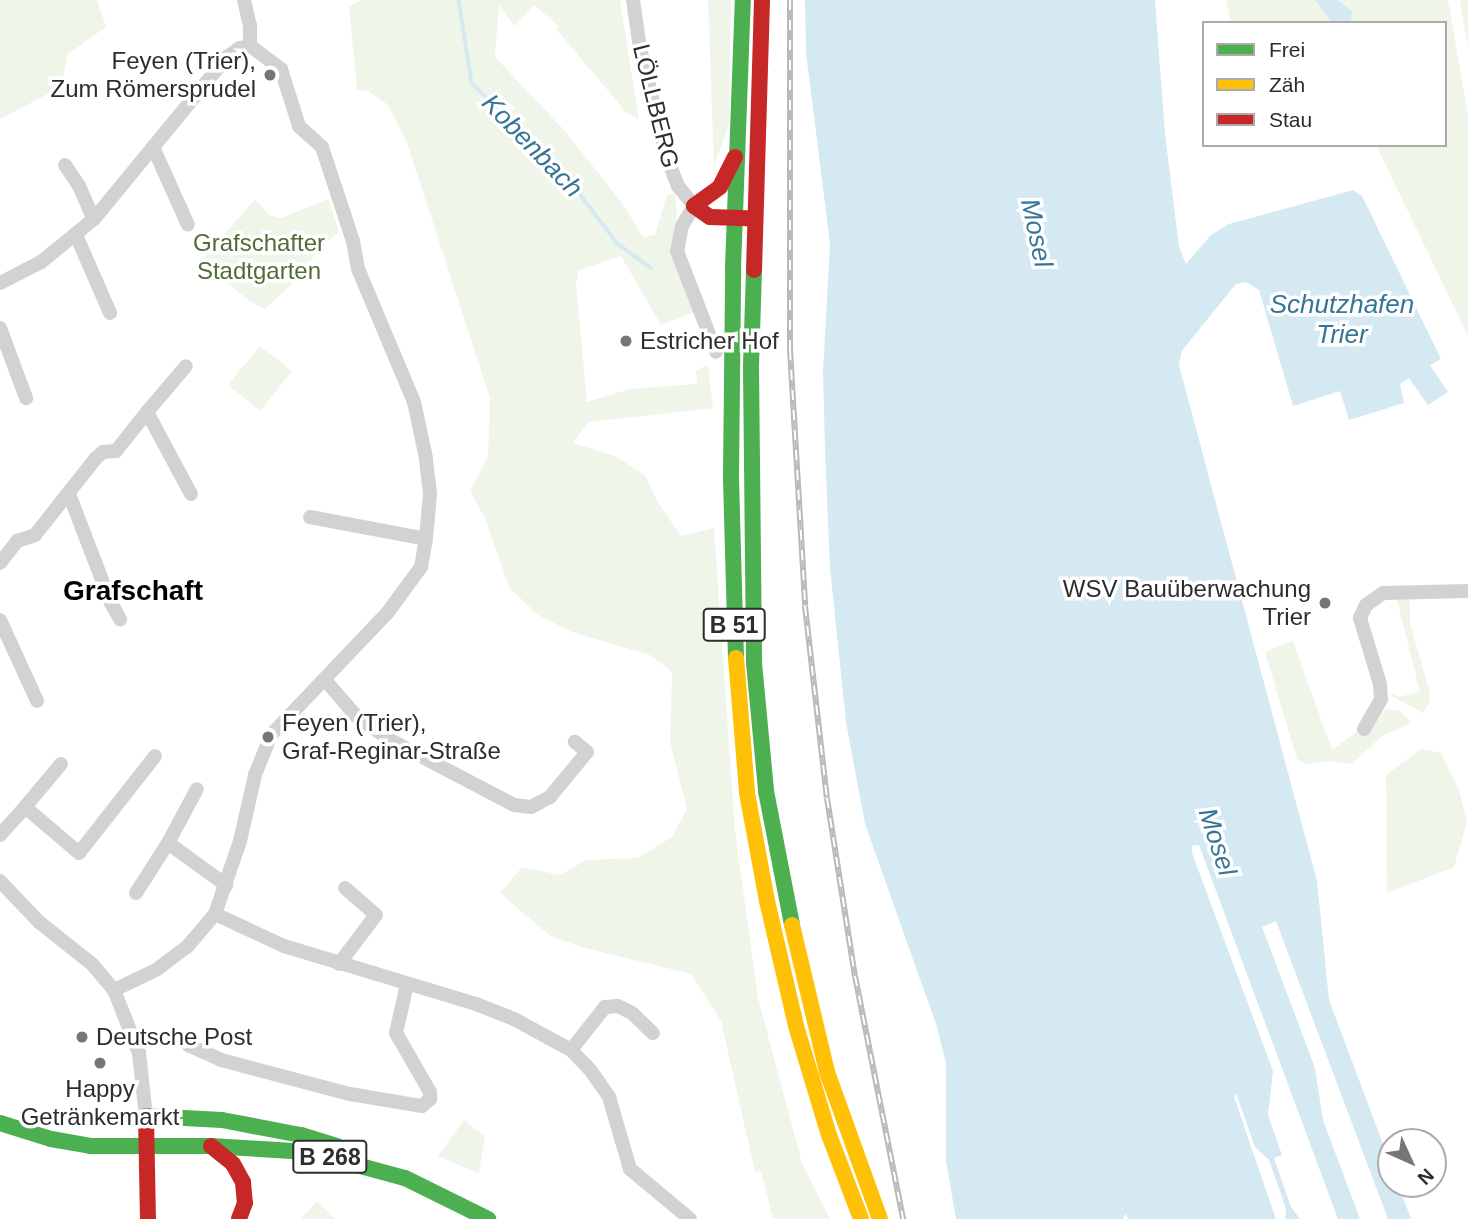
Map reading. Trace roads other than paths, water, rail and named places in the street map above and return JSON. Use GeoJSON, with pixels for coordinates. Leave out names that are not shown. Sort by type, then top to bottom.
{"type":"FeatureCollection","features":[{"type":"Feature","properties":{"kind":"main road","name":"B 51"},"geometry":{"type":"LineString","coordinates":[[743,0],[740,142],[735,213],[731,476],[736,667],[747,793],[766,901],[796,1026],[829,1135],[861,1219]]}},
{"type":"Feature","properties":{"kind":"main road","name":"B 51"},"geometry":{"type":"LineString","coordinates":[[762,0],[750,422],[754,663],[766,791],[784,898],[813,1022],[840,1112],[880,1219]]}},
{"type":"Feature","properties":{"kind":"main road"},"geometry":{"type":"LineString","coordinates":[[694,200],[725,180],[740,142]]}},
{"type":"Feature","properties":{"kind":"main road"},"geometry":{"type":"LineString","coordinates":[[694,200],[755,218]]}},
{"type":"Feature","properties":{"kind":"main road"},"geometry":{"type":"LineString","coordinates":[[694,200],[709,217],[735,213]]}},
{"type":"Feature","properties":{"kind":"main road"},"geometry":{"type":"LineString","coordinates":[[148,1219],[146,1116],[222,1120],[301,1135],[381,1162],[405,1178]]}},
{"type":"Feature","properties":{"kind":"main road","name":"B 268"},"geometry":{"type":"LineString","coordinates":[[0,1124],[68,1143],[131,1148],[252,1147],[309,1152],[405,1178],[488,1219]]}},
{"type":"Feature","properties":{"kind":"main road"},"geometry":{"type":"LineString","coordinates":[[211,1146],[233,1164],[243,1182],[246,1203],[239,1219]]}},
{"type":"Feature","properties":{"kind":"main road"},"geometry":{"type":"LineString","coordinates":[[251,1219],[255,1196],[252,1147]]}},
{"type":"Feature","properties":{"kind":"street"},"geometry":{"type":"LineString","coordinates":[[244,0],[250,25],[250,46]]}},
{"type":"Feature","properties":{"kind":"street","name":"LÖLLBERG"},"geometry":{"type":"LineString","coordinates":[[633,0],[640,48],[666,155],[694,200]]}},
{"type":"Feature","properties":{"kind":"street"},"geometry":{"type":"LineString","coordinates":[[1,278],[41,262],[94,219],[227,57],[240,48],[250,46],[281,69],[299,126],[322,147],[353,241],[358,269],[414,402],[426,458],[430,493],[421,567],[388,612],[271,736],[255,775],[226,885],[215,914],[187,947],[156,970],[114,990]]}},
{"type":"Feature","properties":{"kind":"street"},"geometry":{"type":"LineString","coordinates":[[153,147],[188,225]]}},
{"type":"Feature","properties":{"kind":"street"},"geometry":{"type":"LineString","coordinates":[[65,165],[79,186],[94,219]]}},
{"type":"Feature","properties":{"kind":"street"},"geometry":{"type":"LineString","coordinates":[[694,200],[682,226],[677,251],[716,352]]}},
{"type":"Feature","properties":{"kind":"street"},"geometry":{"type":"LineString","coordinates":[[682,226],[690,219],[709,217]]}},
{"type":"Feature","properties":{"kind":"street"},"geometry":{"type":"LineString","coordinates":[[76,235],[110,313]]}},
{"type":"Feature","properties":{"kind":"street"},"geometry":{"type":"LineString","coordinates":[[0,328],[26,398]]}},
{"type":"Feature","properties":{"kind":"street"},"geometry":{"type":"LineString","coordinates":[[0,563],[17,541],[35,535],[96,458],[103,452],[116,450],[186,366]]}},
{"type":"Feature","properties":{"kind":"street"},"geometry":{"type":"LineString","coordinates":[[147,412],[191,495]]}},
{"type":"Feature","properties":{"kind":"street"},"geometry":{"type":"LineString","coordinates":[[69,494],[110,601],[120,619]]}},
{"type":"Feature","properties":{"kind":"street"},"geometry":{"type":"LineString","coordinates":[[310,517],[426,539]]}},
{"type":"Feature","properties":{"kind":"street"},"geometry":{"type":"LineString","coordinates":[[1364,729],[1381,699],[1380,684],[1360,618],[1366,605],[1383,593],[1468,591]]}},
{"type":"Feature","properties":{"kind":"street"},"geometry":{"type":"LineString","coordinates":[[0,620],[37,701]]}},
{"type":"Feature","properties":{"kind":"street"},"geometry":{"type":"LineString","coordinates":[[325,680],[358,717],[392,741],[514,805],[531,807],[550,797],[587,752],[575,742]]}},
{"type":"Feature","properties":{"kind":"street"},"geometry":{"type":"LineString","coordinates":[[25,807],[79,853],[155,756]]}},
{"type":"Feature","properties":{"kind":"street"},"geometry":{"type":"LineString","coordinates":[[0,835],[61,764]]}},
{"type":"Feature","properties":{"kind":"street"},"geometry":{"type":"LineString","coordinates":[[136,893],[169,843],[197,789]]}},
{"type":"Feature","properties":{"kind":"street"},"geometry":{"type":"LineString","coordinates":[[169,843],[226,885]]}},
{"type":"Feature","properties":{"kind":"street"},"geometry":{"type":"LineString","coordinates":[[0,881],[39,922],[92,964],[114,990],[139,1053],[146,1116]]}},
{"type":"Feature","properties":{"kind":"street"},"geometry":{"type":"LineString","coordinates":[[339,964],[376,915],[345,888]]}},
{"type":"Feature","properties":{"kind":"street"},"geometry":{"type":"LineString","coordinates":[[215,914],[284,946],[476,1004],[514,1019],[571,1050],[610,1097],[630,1169],[690,1219]]}},
{"type":"Feature","properties":{"kind":"street"},"geometry":{"type":"LineString","coordinates":[[188,1045],[221,1060],[350,1094],[422,1106],[430,1099],[430,1092],[396,1033],[407,984]]}},
{"type":"Feature","properties":{"kind":"street"},"geometry":{"type":"LineString","coordinates":[[571,1050],[605,1007],[618,1006],[632,1013],[653,1033]]}},
{"type":"Feature","properties":{"kind":"water"},"geometry":{"type":"Polygon","coordinates":[[[805,0],[1155,0],[1165,134],[1179,247],[1186,264],[1211,235],[1229,224],[1353,190],[1362,196],[1441,359],[1430,365],[1448,392],[1428,405],[1409,378],[1400,384],[1404,403],[1349,420],[1340,391],[1293,406],[1259,290],[1246,282],[1236,284],[1193,337],[1182,351],[1179,365],[1317,881],[1329,1000],[1377,1128],[1377,1190],[1276,921],[1262,927],[1315,1068],[1323,1120],[1360,1219],[1338,1219],[1199,845],[1192,846],[1192,853],[1273,1071],[1268,1115],[1282,1155],[1274,1158],[1291,1207],[1300,1219],[1285,1219],[1286,1209],[1269,1160],[1255,1147],[1236,1093],[1234,1097],[1276,1219],[1129,1219],[1125,1214],[1123,1219],[956,1219],[946,1161],[946,1063],[936,1024],[865,824],[846,722],[830,568],[825,450],[823,372],[830,244],[806,53],[805,0]]]}},
{"type":"Feature","properties":{"kind":"water"},"geometry":{"type":"Polygon","coordinates":[[[1315,0],[1338,0],[1352,11],[1351,21],[1331,21],[1315,0]]]}},
{"type":"Feature","properties":{"kind":"water"},"geometry":{"type":"Polygon","coordinates":[[[1380,1198],[1403,1198],[1411,1219],[1388,1219],[1380,1198]]]}},
{"type":"Feature","properties":{"kind":"waterway","name":"Kobenbach"},"geometry":{"type":"LineString","coordinates":[[459,0],[472,83],[570,181],[618,244],[651,268]]}},
{"type":"Feature","properties":{"kind":"railway"},"geometry":{"type":"LineString","coordinates":[[790,0],[790,350],[805,606],[827,798],[855,976],[903,1219]]}},
{"type":"Feature","properties":{"kind":"place","name":"Feyen (Trier), Zum Römersprudel"},"geometry":{"type":"Point","coordinates":[270,75]}},
{"type":"Feature","properties":{"kind":"place","name":"Estricher Hof"},"geometry":{"type":"Point","coordinates":[626,341]}},
{"type":"Feature","properties":{"kind":"place","name":"WSV Bauüberwachung Trier"},"geometry":{"type":"Point","coordinates":[1325,603]}},
{"type":"Feature","properties":{"kind":"place","name":"Feyen (Trier), Graf-Reginar-Straße"},"geometry":{"type":"Point","coordinates":[268,737]}},
{"type":"Feature","properties":{"kind":"place","name":"Deutsche Post"},"geometry":{"type":"Point","coordinates":[82,1037]}},
{"type":"Feature","properties":{"kind":"place","name":"Happy Getränkemarkt"},"geometry":{"type":"Point","coordinates":[100,1063]}},
{"type":"Feature","properties":{"kind":"district","name":"Grafschaft"},"geometry":{"type":"Point","coordinates":[133,591]}},
{"type":"Feature","properties":{"kind":"water label","name":"Mosel"},"geometry":{"type":"Point","coordinates":[1036,233]}},
{"type":"Feature","properties":{"kind":"water label","name":"Schutzhafen Trier"},"geometry":{"type":"Point","coordinates":[1342,320]}},
{"type":"Feature","properties":{"kind":"water label","name":"Mosel"},"geometry":{"type":"Point","coordinates":[1217,842]}},
{"type":"Feature","properties":{"kind":"park label","name":"Grafschafter Stadtgarten"},"geometry":{"type":"Point","coordinates":[259,257]}}]}
